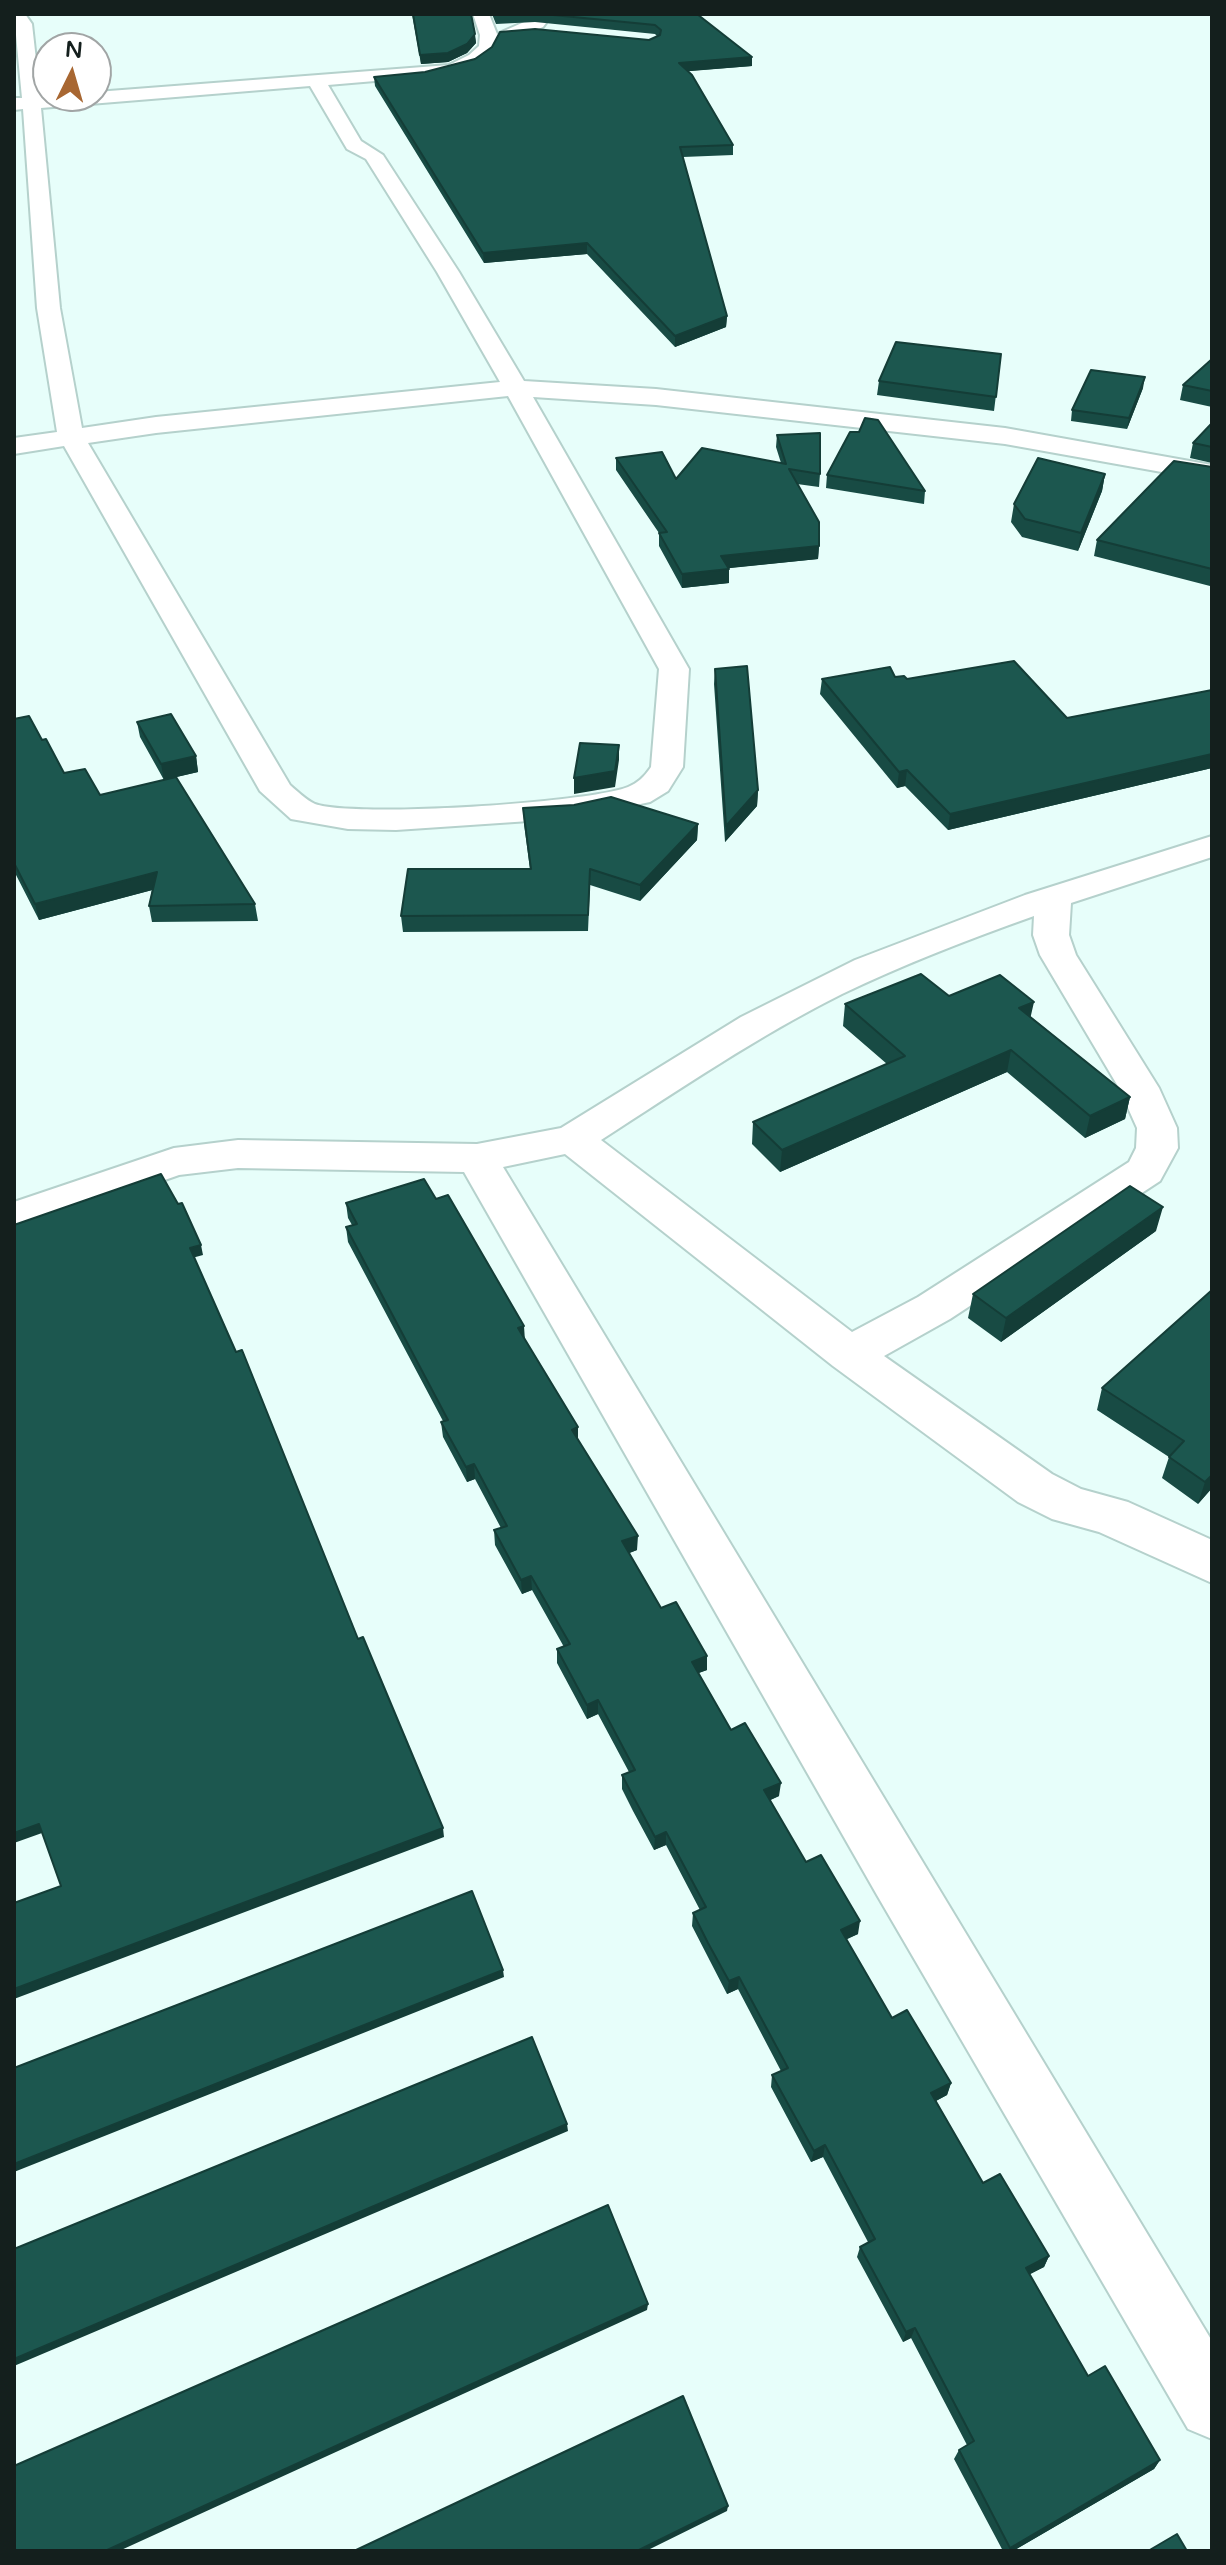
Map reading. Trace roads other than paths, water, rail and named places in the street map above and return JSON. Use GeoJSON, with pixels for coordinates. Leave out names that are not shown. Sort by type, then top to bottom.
{"type":"FeatureCollection","features":[{"type":"Feature","properties":{"kind":"street"},"geometry":{"type":"LineString","coordinates":[[17,14],[23,24],[26,196],[65,416],[72,438],[277,791],[303,812],[348,819],[396,820],[574,808],[638,795],[656,784],[667,767],[674,669],[516,388],[373,155],[354,145],[316,81]]}},
{"type":"Feature","properties":{"kind":"street"},"geometry":{"type":"LineString","coordinates":[[481,14],[487,39]]}},
{"type":"Feature","properties":{"kind":"street"},"geometry":{"type":"LineString","coordinates":[[24,103],[451,70],[471,62],[487,39],[543,27]]}},
{"type":"Feature","properties":{"kind":"street"},"geometry":{"type":"LineString","coordinates":[[14,446],[156,425],[516,388],[656,397],[1005,436],[1212,473]]}},
{"type":"Feature","properties":{"kind":"street"},"geometry":{"type":"LineString","coordinates":[[14,1218],[174,1162],[238,1154],[477,1158],[573,1139],[756,1026],[866,968],[1054,897],[1212,846]]}},
{"type":"Feature","properties":{"kind":"street"},"geometry":{"type":"LineString","coordinates":[[849,1354],[934,1308],[1145,1171],[1157,1148],[1157,1128],[1139,1088],[1058,955],[1051,935],[1054,897]]}},
{"type":"Feature","properties":{"kind":"street"},"geometry":{"type":"LineString","coordinates":[[573,1139],[849,1354],[1035,1488],[1069,1505],[1111,1516],[1212,1563]]}},
{"type":"Feature","properties":{"kind":"street"},"geometry":{"type":"LineString","coordinates":[[477,1158],[897,1876],[1212,2405]]}}]}
